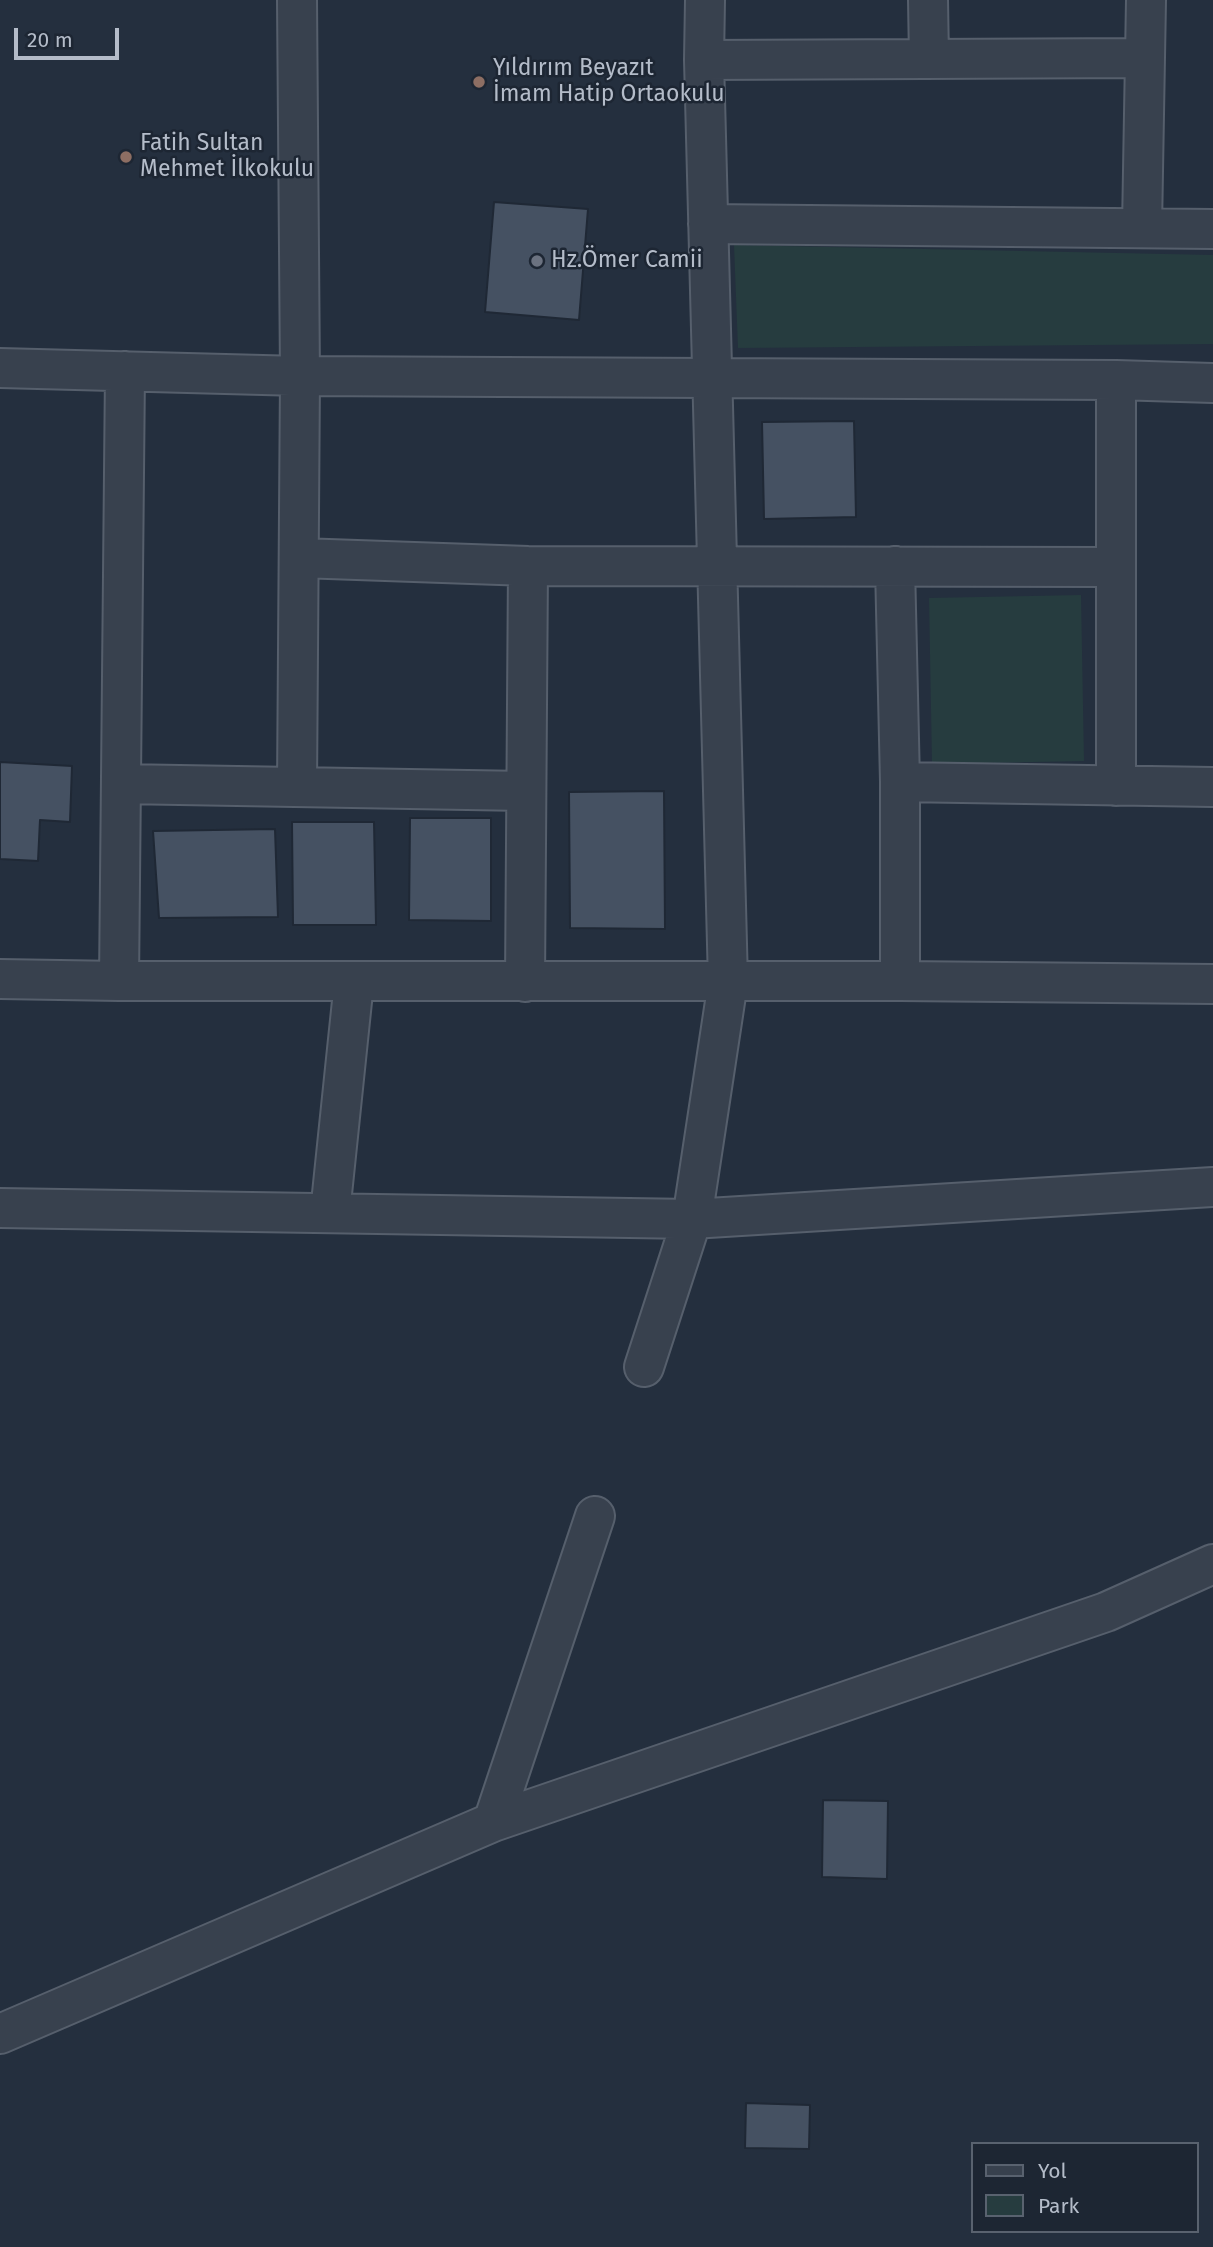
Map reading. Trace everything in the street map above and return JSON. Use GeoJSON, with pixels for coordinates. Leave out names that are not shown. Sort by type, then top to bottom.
{"type":"FeatureCollection","features":[{"type":"Feature","properties":{"kind":"street"},"geometry":{"type":"LineString","coordinates":[[297,0],[300,376],[297,787]]}},
{"type":"Feature","properties":{"kind":"street"},"geometry":{"type":"LineString","coordinates":[[645,1367],[692,1219],[727,982],[704,60],[705,0]]}},
{"type":"Feature","properties":{"kind":"street"},"geometry":{"type":"LineString","coordinates":[[928,0],[929,58]]}},
{"type":"Feature","properties":{"kind":"street"},"geometry":{"type":"LineString","coordinates":[[1142,228],[1146,0]]}},
{"type":"Feature","properties":{"kind":"street"},"geometry":{"type":"LineString","coordinates":[[704,60],[1143,58]]}},
{"type":"Feature","properties":{"kind":"street"},"geometry":{"type":"LineString","coordinates":[[708,224],[1213,229]]}},
{"type":"Feature","properties":{"kind":"street"},"geometry":{"type":"LineString","coordinates":[[0,368],[300,376],[1116,380],[1213,383]]}},
{"type":"Feature","properties":{"kind":"street"},"geometry":{"type":"LineString","coordinates":[[120,981],[125,371]]}},
{"type":"Feature","properties":{"kind":"street"},"geometry":{"type":"LineString","coordinates":[[1116,380],[1116,786]]}},
{"type":"Feature","properties":{"kind":"street"},"geometry":{"type":"LineString","coordinates":[[300,558],[528,566],[1114,567]]}},
{"type":"Feature","properties":{"kind":"street"},"geometry":{"type":"LineString","coordinates":[[525,982],[528,566]]}},
{"type":"Feature","properties":{"kind":"street"},"geometry":{"type":"LineString","coordinates":[[895,566],[900,782],[900,981]]}},
{"type":"Feature","properties":{"kind":"street"},"geometry":{"type":"LineString","coordinates":[[900,782],[1213,787]]}},
{"type":"Feature","properties":{"kind":"street"},"geometry":{"type":"LineString","coordinates":[[122,784],[525,791]]}},
{"type":"Feature","properties":{"kind":"street"},"geometry":{"type":"LineString","coordinates":[[0,979],[1213,984]]}},
{"type":"Feature","properties":{"kind":"street"},"geometry":{"type":"LineString","coordinates":[[330,1213],[354,982]]}},
{"type":"Feature","properties":{"kind":"street"},"geometry":{"type":"LineString","coordinates":[[0,1208],[692,1219],[1213,1187]]}},
{"type":"Feature","properties":{"kind":"street"},"geometry":{"type":"LineString","coordinates":[[493,1822],[595,1516]]}},
{"type":"Feature","properties":{"kind":"street"},"geometry":{"type":"LineString","coordinates":[[0,2034],[493,1822],[1106,1612],[1213,1564]]}},
{"type":"Feature","properties":{"kind":"green space"},"geometry":{"type":"Polygon","coordinates":[[[734,245],[1213,255],[1213,344],[738,348],[734,245]]]}},
{"type":"Feature","properties":{"kind":"green space"},"geometry":{"type":"Polygon","coordinates":[[[1081,595],[1084,761],[932,764],[929,598],[1081,595]]]}},
{"type":"Feature","properties":{"kind":"building","name":"Hz.Ömer Camii"},"geometry":{"type":"Polygon","coordinates":[[[494,202],[588,209],[579,320],[485,312],[494,202]]]}},
{"type":"Feature","properties":{"kind":"building"},"geometry":{"type":"Polygon","coordinates":[[[854,421],[856,517],[764,519],[762,422],[854,421]]]}},
{"type":"Feature","properties":{"kind":"building"},"geometry":{"type":"Polygon","coordinates":[[[0,762],[72,766],[70,822],[40,820],[38,861],[0,859],[0,762]]]}},
{"type":"Feature","properties":{"kind":"building"},"geometry":{"type":"Polygon","coordinates":[[[664,791],[665,929],[570,928],[569,792],[664,791]]]}},
{"type":"Feature","properties":{"kind":"building"},"geometry":{"type":"Polygon","coordinates":[[[410,818],[491,818],[491,921],[409,920],[410,818]]]}},
{"type":"Feature","properties":{"kind":"building"},"geometry":{"type":"Polygon","coordinates":[[[292,822],[374,822],[376,925],[293,925],[292,822]]]}},
{"type":"Feature","properties":{"kind":"building"},"geometry":{"type":"Polygon","coordinates":[[[275,829],[278,917],[159,918],[153,831],[275,829]]]}},
{"type":"Feature","properties":{"kind":"building"},"geometry":{"type":"Polygon","coordinates":[[[823,1800],[888,1801],[887,1879],[822,1877],[823,1800]]]}},
{"type":"Feature","properties":{"kind":"building"},"geometry":{"type":"Polygon","coordinates":[[[746,2103],[810,2105],[809,2149],[745,2148],[746,2103]]]}},
{"type":"Feature","properties":{"kind":"place","name":"Yıldırım Beyazıt İmam Hatip Ortaokulu"},"geometry":{"type":"Point","coordinates":[479,82]}},
{"type":"Feature","properties":{"kind":"place","name":"Fatih Sultan Mehmet İlkokulu"},"geometry":{"type":"Point","coordinates":[126,157]}},
{"type":"Feature","properties":{"kind":"place","name":"Hz.Ömer Camii"},"geometry":{"type":"Point","coordinates":[537,261]}}]}
